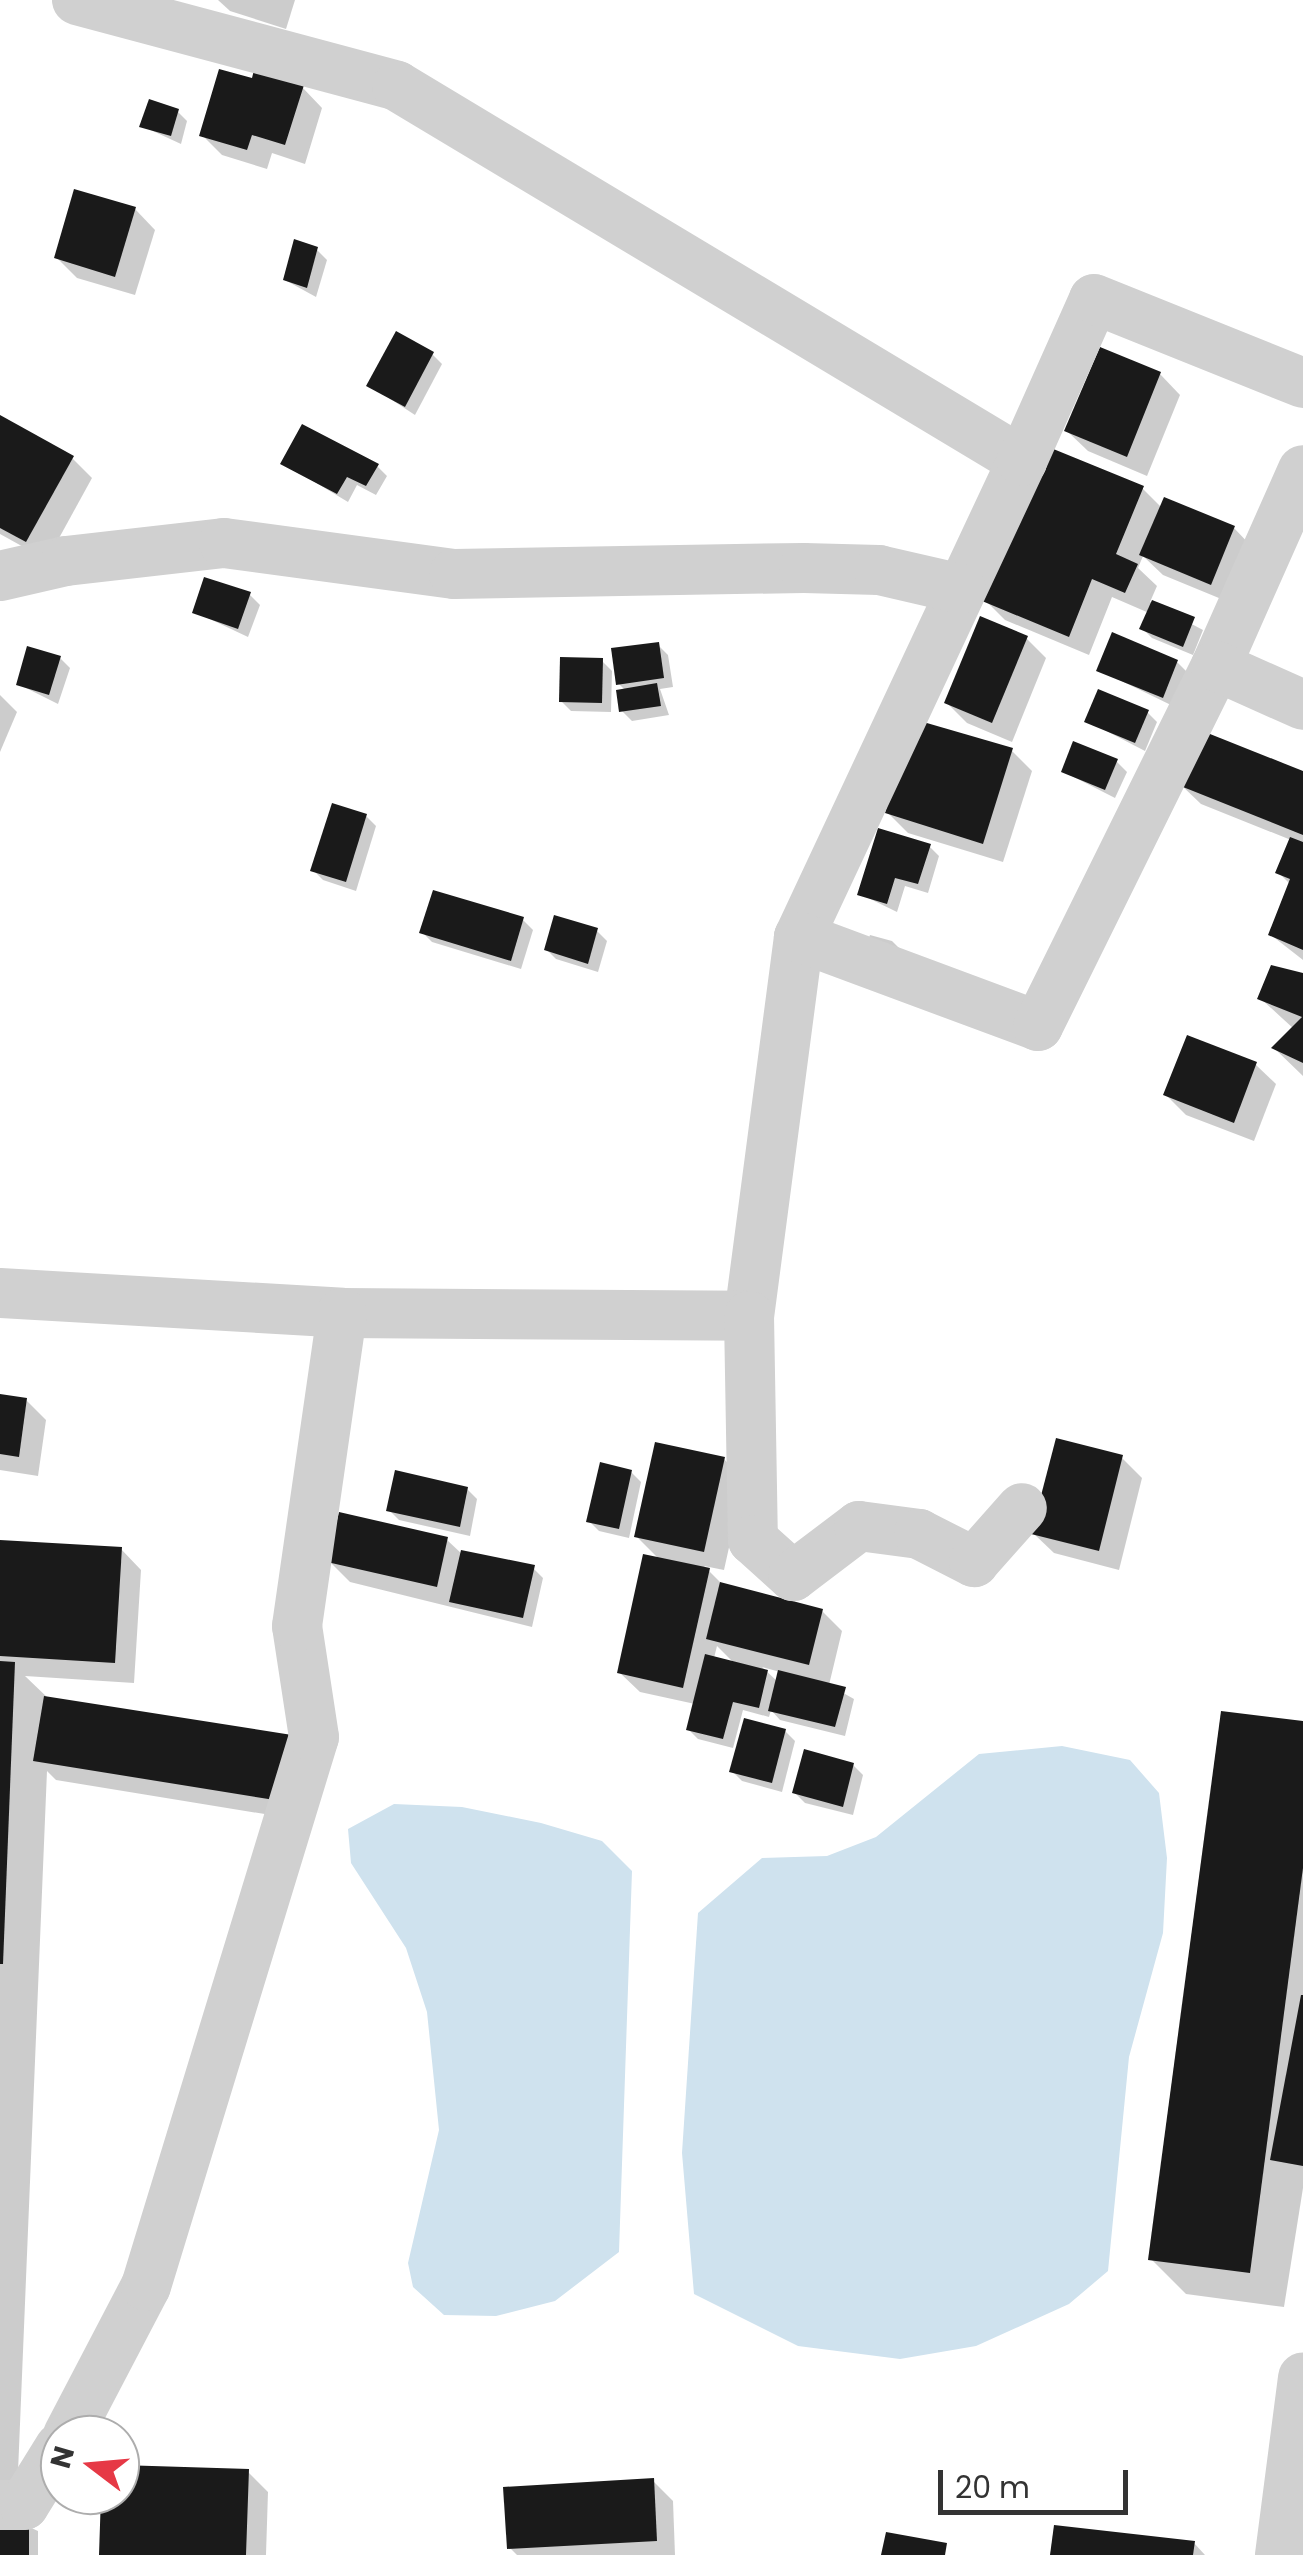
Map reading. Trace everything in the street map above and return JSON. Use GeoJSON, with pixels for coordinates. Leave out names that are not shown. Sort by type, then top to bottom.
{"type":"FeatureCollection","features":[{"type":"Feature","properties":{"kind":"street"},"geometry":{"type":"LineString","coordinates":[[78,0],[398,86],[1022,461]]}},
{"type":"Feature","properties":{"kind":"street"},"geometry":{"type":"LineString","coordinates":[[1022,1508],[974,1562],[919,1534],[859,1526],[793,1576],[753,1540],[750,1316],[799,937],[1094,298],[1303,383]]}},
{"type":"Feature","properties":{"kind":"street"},"geometry":{"type":"LineString","coordinates":[[799,937],[1038,1026],[1216,666],[1303,470]]}},
{"type":"Feature","properties":{"kind":"street"},"geometry":{"type":"LineString","coordinates":[[0,576],[66,561],[224,543],[454,574],[879,570],[961,589]]}},
{"type":"Feature","properties":{"kind":"street"},"geometry":{"type":"LineString","coordinates":[[1216,666],[1303,706]]}},
{"type":"Feature","properties":{"kind":"street"},"geometry":{"type":"LineString","coordinates":[[0,1293],[342,1313],[750,1316]]}},
{"type":"Feature","properties":{"kind":"street"},"geometry":{"type":"LineString","coordinates":[[78,2415],[146,2286],[314,1736],[297,1626],[342,1313]]}},
{"type":"Feature","properties":{"kind":"street"},"geometry":{"type":"LineString","coordinates":[[1280,2555],[1303,2377]]}},
{"type":"Feature","properties":{"kind":"street"},"geometry":{"type":"LineString","coordinates":[[0,2506],[24,2505],[40,2480]]}},
{"type":"Feature","properties":{"kind":"water"},"geometry":{"type":"Polygon","coordinates":[[[1062,1746],[1130,1760],[1159,1793],[1167,1858],[1163,1933],[1129,2057],[1108,2271],[1069,2304],[976,2346],[900,2359],[798,2346],[694,2294],[682,2153],[698,1913],[762,1858],[827,1856],[876,1837],[979,1754],[1062,1746]]]}},
{"type":"Feature","properties":{"kind":"water"},"geometry":{"type":"Polygon","coordinates":[[[394,1804],[462,1807],[541,1823],[602,1841],[632,1871],[619,2252],[555,2301],[496,2316],[444,2315],[413,2287],[408,2263],[439,2130],[427,2012],[406,1948],[351,1863],[348,1829],[394,1804]]]}},
{"type":"Feature","properties":{"kind":"building"},"geometry":{"type":"Polygon","coordinates":[[[219,69],[252,78],[254,70],[304,85],[285,145],[252,135],[247,150],[199,136],[219,69]]]}},
{"type":"Feature","properties":{"kind":"building"},"geometry":{"type":"Polygon","coordinates":[[[149,99],[179,109],[171,136],[139,127],[149,99]]]}},
{"type":"Feature","properties":{"kind":"building"},"geometry":{"type":"Polygon","coordinates":[[[74,189],[136,207],[115,277],[54,258],[74,189]]]}},
{"type":"Feature","properties":{"kind":"building"},"geometry":{"type":"Polygon","coordinates":[[[294,239],[318,247],[307,288],[283,280],[294,239]]]}},
{"type":"Feature","properties":{"kind":"building"},"geometry":{"type":"Polygon","coordinates":[[[396,331],[434,352],[405,407],[366,386],[396,331]]]}},
{"type":"Feature","properties":{"kind":"building"},"geometry":{"type":"Polygon","coordinates":[[[1100,347],[1161,372],[1127,457],[1064,431],[1100,347]]]}},
{"type":"Feature","properties":{"kind":"building"},"geometry":{"type":"Polygon","coordinates":[[[0,415],[74,456],[26,542],[0,528],[0,415]]]}},
{"type":"Feature","properties":{"kind":"building"},"geometry":{"type":"Polygon","coordinates":[[[302,424],[379,464],[366,486],[347,477],[337,494],[280,464],[302,424]]]}},
{"type":"Feature","properties":{"kind":"building"},"geometry":{"type":"Polygon","coordinates":[[[1046,446],[1144,486],[1116,554],[1138,564],[1125,593],[1092,579],[1069,637],[982,601],[1046,446]]]}},
{"type":"Feature","properties":{"kind":"building"},"geometry":{"type":"Polygon","coordinates":[[[1164,497],[1235,526],[1211,585],[1139,555],[1164,497]]]}},
{"type":"Feature","properties":{"kind":"building"},"geometry":{"type":"Polygon","coordinates":[[[204,577],[251,592],[238,629],[192,613],[204,577]]]}},
{"type":"Feature","properties":{"kind":"building"},"geometry":{"type":"Polygon","coordinates":[[[1152,600],[1195,617],[1183,647],[1139,629],[1152,600]]]}},
{"type":"Feature","properties":{"kind":"building"},"geometry":{"type":"Polygon","coordinates":[[[980,616],[1028,636],[992,723],[944,703],[980,616]]]}},
{"type":"Feature","properties":{"kind":"building"},"geometry":{"type":"Polygon","coordinates":[[[1112,632],[1178,660],[1163,698],[1096,671],[1112,632]]]}},
{"type":"Feature","properties":{"kind":"building"},"geometry":{"type":"Polygon","coordinates":[[[659,642],[664,678],[616,685],[611,648],[659,642]]]}},
{"type":"Feature","properties":{"kind":"building"},"geometry":{"type":"Polygon","coordinates":[[[27,646],[61,656],[49,695],[16,685],[27,646]]]}},
{"type":"Feature","properties":{"kind":"building"},"geometry":{"type":"Polygon","coordinates":[[[560,657],[603,658],[602,703],[559,702],[560,657]]]}},
{"type":"Feature","properties":{"kind":"building"},"geometry":{"type":"Polygon","coordinates":[[[657,683],[661,706],[619,712],[616,690],[657,683]]]}},
{"type":"Feature","properties":{"kind":"building"},"geometry":{"type":"Polygon","coordinates":[[[1098,689],[1149,710],[1135,743],[1084,722],[1098,689]]]}},
{"type":"Feature","properties":{"kind":"building"},"geometry":{"type":"Polygon","coordinates":[[[913,719],[1013,748],[983,844],[885,813],[913,719]]]}},
{"type":"Feature","properties":{"kind":"building"},"geometry":{"type":"Polygon","coordinates":[[[1200,730],[1303,771],[1303,835],[1178,785],[1200,730]]]}},
{"type":"Feature","properties":{"kind":"building"},"geometry":{"type":"Polygon","coordinates":[[[1073,741],[1118,759],[1105,790],[1061,772],[1073,741]]]}},
{"type":"Feature","properties":{"kind":"building"},"geometry":{"type":"Polygon","coordinates":[[[332,803],[367,814],[346,882],[310,871],[332,803]]]}},
{"type":"Feature","properties":{"kind":"building"},"geometry":{"type":"Polygon","coordinates":[[[878,828],[931,844],[918,884],[895,878],[887,904],[857,895],[878,828]]]}},
{"type":"Feature","properties":{"kind":"building"},"geometry":{"type":"Polygon","coordinates":[[[1290,837],[1303,842],[1303,950],[1268,935],[1290,879],[1275,873],[1290,837]]]}},
{"type":"Feature","properties":{"kind":"building"},"geometry":{"type":"Polygon","coordinates":[[[433,890],[524,917],[511,961],[419,933],[433,890]]]}},
{"type":"Feature","properties":{"kind":"building"},"geometry":{"type":"Polygon","coordinates":[[[554,915],[598,928],[588,964],[544,950],[554,915]]]}},
{"type":"Feature","properties":{"kind":"building"},"geometry":{"type":"Polygon","coordinates":[[[1271,965],[1303,973],[1303,1063],[1271,1048],[1302,1017],[1257,999],[1271,965]]]}},
{"type":"Feature","properties":{"kind":"building"},"geometry":{"type":"Polygon","coordinates":[[[1187,1035],[1257,1062],[1234,1123],[1163,1095],[1187,1035]]]}},
{"type":"Feature","properties":{"kind":"building"},"geometry":{"type":"Polygon","coordinates":[[[0,1394],[27,1398],[19,1457],[0,1454],[0,1394]]]}},
{"type":"Feature","properties":{"kind":"building"},"geometry":{"type":"Polygon","coordinates":[[[1056,1438],[1123,1455],[1099,1551],[1031,1534],[1056,1438]]]}},
{"type":"Feature","properties":{"kind":"building"},"geometry":{"type":"Polygon","coordinates":[[[655,1442],[725,1457],[704,1552],[634,1537],[655,1442]]]}},
{"type":"Feature","properties":{"kind":"building"},"geometry":{"type":"Polygon","coordinates":[[[600,1462],[632,1470],[619,1529],[586,1522],[600,1462]]]}},
{"type":"Feature","properties":{"kind":"building"},"geometry":{"type":"Polygon","coordinates":[[[395,1470],[468,1487],[460,1527],[386,1511],[395,1470]]]}},
{"type":"Feature","properties":{"kind":"building"},"geometry":{"type":"Polygon","coordinates":[[[339,1512],[448,1537],[437,1587],[327,1562],[339,1512]]]}},
{"type":"Feature","properties":{"kind":"building"},"geometry":{"type":"Polygon","coordinates":[[[0,1540],[122,1547],[115,1663],[0,1656],[0,1540]]]}},
{"type":"Feature","properties":{"kind":"building"},"geometry":{"type":"Polygon","coordinates":[[[461,1550],[535,1565],[523,1618],[449,1602],[461,1550]]]}},
{"type":"Feature","properties":{"kind":"building"},"geometry":{"type":"Polygon","coordinates":[[[643,1554],[710,1568],[683,1688],[617,1673],[643,1554]]]}},
{"type":"Feature","properties":{"kind":"building"},"geometry":{"type":"Polygon","coordinates":[[[720,1582],[823,1609],[809,1665],[706,1639],[720,1582]]]}},
{"type":"Feature","properties":{"kind":"building"},"geometry":{"type":"Polygon","coordinates":[[[705,1654],[768,1670],[759,1708],[733,1702],[723,1739],[686,1730],[705,1654]]]}},
{"type":"Feature","properties":{"kind":"building"},"geometry":{"type":"Polygon","coordinates":[[[0,1661],[15,1662],[3,1964],[0,1964],[0,1661]]]}},
{"type":"Feature","properties":{"kind":"building"},"geometry":{"type":"Polygon","coordinates":[[[778,1670],[846,1687],[835,1727],[768,1711],[778,1670]]]}},
{"type":"Feature","properties":{"kind":"building"},"geometry":{"type":"Polygon","coordinates":[[[44,1696],[292,1735],[281,1801],[33,1761],[44,1696]]]}},
{"type":"Feature","properties":{"kind":"building"},"geometry":{"type":"Polygon","coordinates":[[[1221,1711],[1303,1721],[1303,1868],[1250,2273],[1148,2260],[1221,1711]]]}},
{"type":"Feature","properties":{"kind":"building"},"geometry":{"type":"Polygon","coordinates":[[[744,1718],[786,1729],[772,1783],[729,1772],[744,1718]]]}},
{"type":"Feature","properties":{"kind":"building"},"geometry":{"type":"Polygon","coordinates":[[[804,1749],[854,1763],[843,1807],[792,1793],[804,1749]]]}},
{"type":"Feature","properties":{"kind":"building"},"geometry":{"type":"Polygon","coordinates":[[[1303,1995],[1303,2166],[1270,2160],[1303,1995]]]}},
{"type":"Feature","properties":{"kind":"building"},"geometry":{"type":"Polygon","coordinates":[[[140,2466],[249,2469],[246,2555],[99,2555],[100,2515],[140,2515],[140,2466]]]}},
{"type":"Feature","properties":{"kind":"building"},"geometry":{"type":"Polygon","coordinates":[[[654,2478],[657,2541],[507,2549],[503,2487],[654,2478]]]}},
{"type":"Feature","properties":{"kind":"building"},"geometry":{"type":"Polygon","coordinates":[[[0,2519],[29,2519],[29,2555],[0,2555],[0,2519]]]}},
{"type":"Feature","properties":{"kind":"building"},"geometry":{"type":"Polygon","coordinates":[[[1054,2525],[1195,2541],[1193,2555],[1050,2555],[1054,2525]]]}},
{"type":"Feature","properties":{"kind":"building"},"geometry":{"type":"Polygon","coordinates":[[[886,2532],[947,2543],[945,2555],[881,2555],[886,2532]]]}}]}
